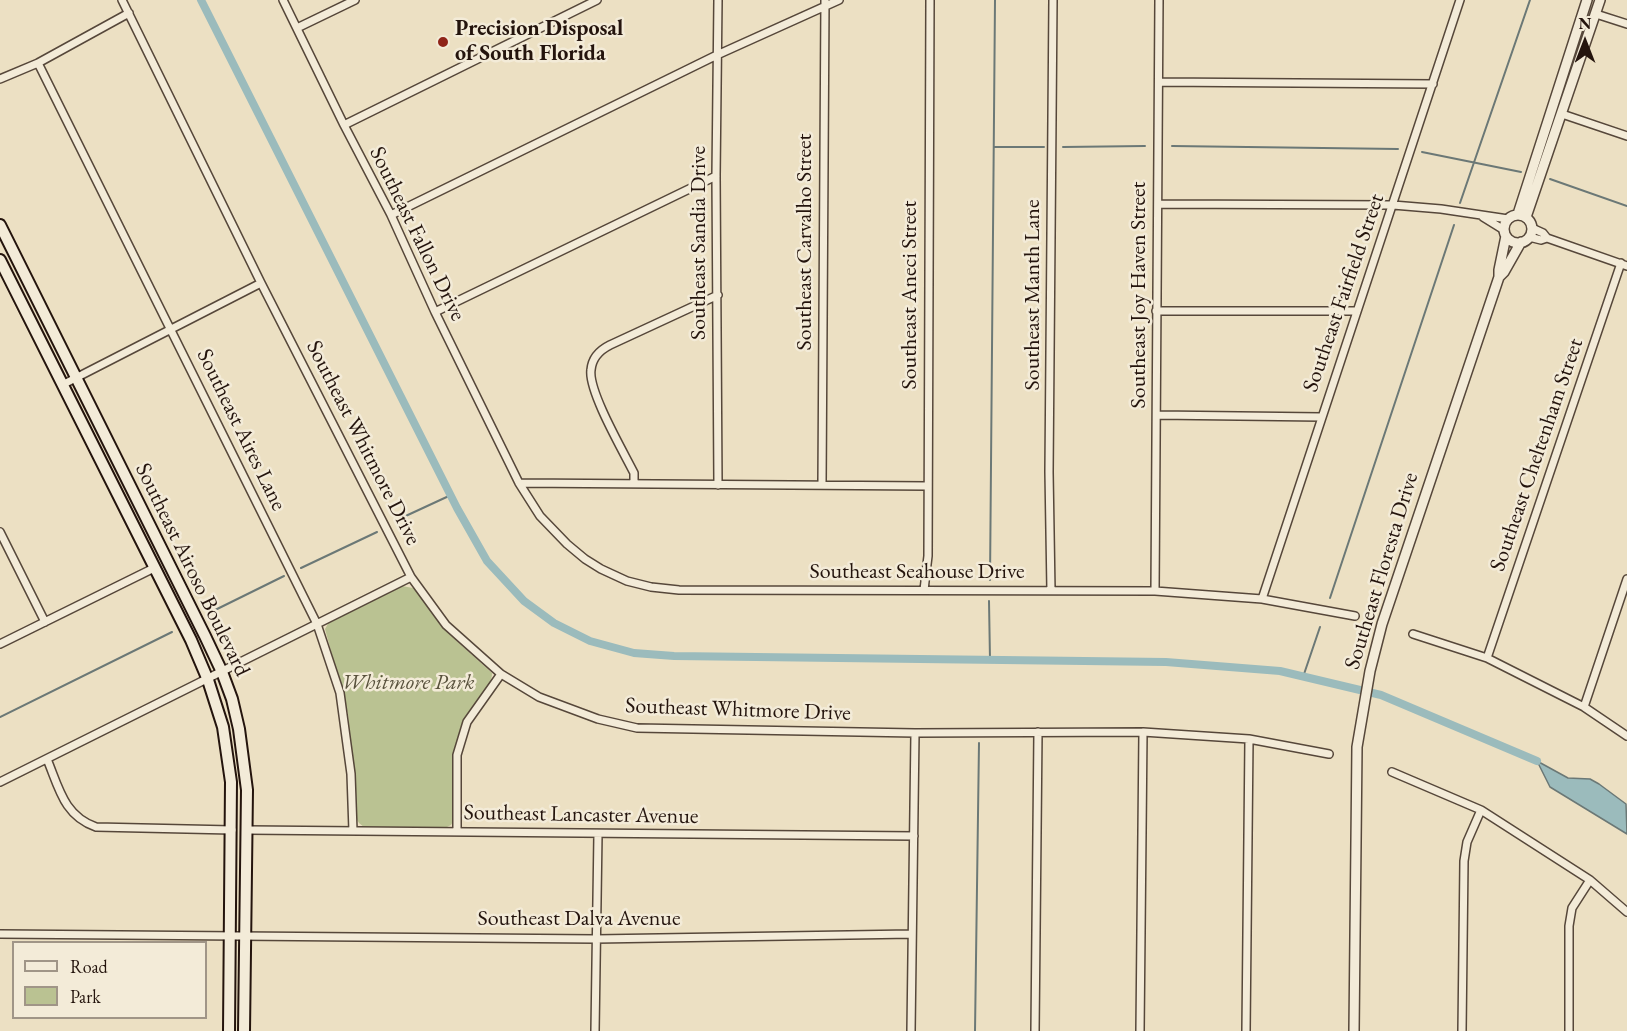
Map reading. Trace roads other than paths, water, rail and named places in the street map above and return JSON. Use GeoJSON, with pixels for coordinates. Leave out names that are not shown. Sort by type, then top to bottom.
{"type":"FeatureCollection","features":[{"type":"Feature","properties":{"kind":"main road","name":"Southeast Airoso Boulevard"},"geometry":{"type":"LineString","coordinates":[[0,225],[145,514],[232,699],[242,748],[247,790],[244,1031]]}},
{"type":"Feature","properties":{"kind":"main road","name":"Southeast Airoso Boulevard"},"geometry":{"type":"LineString","coordinates":[[0,260],[190,640],[208,680],[223,727],[231,782],[232,830],[229,1031]]}},
{"type":"Feature","properties":{"kind":"main road"},"geometry":{"type":"LineString","coordinates":[[131,522],[145,514]]}},
{"type":"Feature","properties":{"kind":"street","name":"Southeast Whitmore Drive"},"geometry":{"type":"LineString","coordinates":[[122,0],[261,283],[411,577],[446,625],[501,674],[539,697],[598,719],[637,729],[915,733],[1143,732],[1249,738],[1329,754]]}},
{"type":"Feature","properties":{"kind":"street","name":"Southeast Fallon Drive"},"geometry":{"type":"LineString","coordinates":[[283,0],[391,215],[435,312],[519,483]]}},
{"type":"Feature","properties":{"kind":"street"},"geometry":{"type":"LineString","coordinates":[[297,28],[355,0]]}},
{"type":"Feature","properties":{"kind":"street"},"geometry":{"type":"LineString","coordinates":[[344,125],[597,0]]}},
{"type":"Feature","properties":{"kind":"street","name":"Southeast Sandia Drive"},"geometry":{"type":"LineString","coordinates":[[718,0],[716,176],[718,485]]}},
{"type":"Feature","properties":{"kind":"street"},"geometry":{"type":"LineString","coordinates":[[391,215],[825,3],[839,0]]}},
{"type":"Feature","properties":{"kind":"street","name":"Southeast Aneci Street"},"geometry":{"type":"LineString","coordinates":[[924,590],[928,556],[930,0]]}},
{"type":"Feature","properties":{"kind":"street","name":"Southeast Manth Lane"},"geometry":{"type":"LineString","coordinates":[[1051,591],[1049,460],[1053,0]]}},
{"type":"Feature","properties":{"kind":"street","name":"Southeast Joy Haven Street"},"geometry":{"type":"LineString","coordinates":[[1155,591],[1159,0]]}},
{"type":"Feature","properties":{"kind":"street","name":"Southeast Fairfield Street"},"geometry":{"type":"LineString","coordinates":[[1262,599],[1461,0]]}},
{"type":"Feature","properties":{"kind":"street"},"geometry":{"type":"LineString","coordinates":[[1527,236],[1522,216],[1587,0]]}},
{"type":"Feature","properties":{"kind":"street"},"geometry":{"type":"LineString","coordinates":[[1522,216],[1562,114],[1600,0]]}},
{"type":"Feature","properties":{"kind":"street","name":"Southeast Carvalho Street"},"geometry":{"type":"LineString","coordinates":[[822,484],[825,3]]}},
{"type":"Feature","properties":{"kind":"street"},"geometry":{"type":"LineString","coordinates":[[0,79],[38,63],[129,13]]}},
{"type":"Feature","properties":{"kind":"street"},"geometry":{"type":"LineString","coordinates":[[1596,14],[1627,24]]}},
{"type":"Feature","properties":{"kind":"street","name":"Southeast Aires Lane"},"geometry":{"type":"LineString","coordinates":[[38,63],[316,624],[340,693],[351,774],[352,831]]}},
{"type":"Feature","properties":{"kind":"street"},"geometry":{"type":"LineString","coordinates":[[1159,82],[1433,84]]}},
{"type":"Feature","properties":{"kind":"street"},"geometry":{"type":"LineString","coordinates":[[1562,114],[1627,135]]}},
{"type":"Feature","properties":{"kind":"street"},"geometry":{"type":"LineString","coordinates":[[435,312],[716,176]]}},
{"type":"Feature","properties":{"kind":"street"},"geometry":{"type":"LineString","coordinates":[[1158,204],[1393,205],[1441,209],[1483,217],[1490,215],[1508,219],[1522,216]]}},
{"type":"Feature","properties":{"kind":"street"},"geometry":{"type":"LineString","coordinates":[[1483,217],[1513,241],[1527,236],[1541,240],[1548,238],[1624,265]]}},
{"type":"Feature","properties":{"kind":"street","name":"Southeast Floresta Drive"},"geometry":{"type":"LineString","coordinates":[[1354,1031],[1357,747],[1362,712],[1382,624],[1499,277],[1508,219]]}},
{"type":"Feature","properties":{"kind":"street","name":"Southeast Floresta Drive"},"geometry":{"type":"LineString","coordinates":[[1499,277],[1504,273],[1527,236]]}},
{"type":"Feature","properties":{"kind":"street","name":"Southeast Cheltenham Street"},"geometry":{"type":"LineString","coordinates":[[1487,658],[1624,265]]}},
{"type":"Feature","properties":{"kind":"street"},"geometry":{"type":"LineString","coordinates":[[62,385],[261,283]]}},
{"type":"Feature","properties":{"kind":"street"},"geometry":{"type":"LineString","coordinates":[[634,483],[634,473],[592,387],[590,371],[595,357],[604,348],[718,295]]}},
{"type":"Feature","properties":{"kind":"street"},"geometry":{"type":"LineString","coordinates":[[1156,310],[1356,311]]}},
{"type":"Feature","properties":{"kind":"street"},"geometry":{"type":"LineString","coordinates":[[1157,415],[1321,417]]}},
{"type":"Feature","properties":{"kind":"street"},"geometry":{"type":"LineString","coordinates":[[519,483],[927,486]]}},
{"type":"Feature","properties":{"kind":"street","name":"Southeast Seahouse Drive"},"geometry":{"type":"LineString","coordinates":[[519,483],[540,516],[560,538],[585,559],[627,581],[651,587],[678,590],[1155,591],[1262,599],[1355,616]]}},
{"type":"Feature","properties":{"kind":"street"},"geometry":{"type":"LineString","coordinates":[[0,532],[45,622]]}},
{"type":"Feature","properties":{"kind":"street"},"geometry":{"type":"LineString","coordinates":[[0,644],[154,568]]}},
{"type":"Feature","properties":{"kind":"street"},"geometry":{"type":"LineString","coordinates":[[0,782],[411,577]]}},
{"type":"Feature","properties":{"kind":"street"},"geometry":{"type":"LineString","coordinates":[[1584,707],[1627,579]]}},
{"type":"Feature","properties":{"kind":"street"},"geometry":{"type":"LineString","coordinates":[[1413,634],[1487,658],[1584,707],[1627,736]]}},
{"type":"Feature","properties":{"kind":"street"},"geometry":{"type":"LineString","coordinates":[[457,831],[457,755],[466,722],[501,674]]}},
{"type":"Feature","properties":{"kind":"street"},"geometry":{"type":"LineString","coordinates":[[1035,1031],[1038,732]]}},
{"type":"Feature","properties":{"kind":"street"},"geometry":{"type":"LineString","coordinates":[[1140,1031],[1143,732]]}},
{"type":"Feature","properties":{"kind":"street"},"geometry":{"type":"LineString","coordinates":[[911,1031],[915,733]]}},
{"type":"Feature","properties":{"kind":"street"},"geometry":{"type":"LineString","coordinates":[[1246,1031],[1249,738]]}},
{"type":"Feature","properties":{"kind":"street"},"geometry":{"type":"LineString","coordinates":[[47,759],[67,808],[83,822],[96,827],[232,830]]}},
{"type":"Feature","properties":{"kind":"street"},"geometry":{"type":"LineString","coordinates":[[1392,772],[1481,810],[1590,880],[1627,912]]}},
{"type":"Feature","properties":{"kind":"street"},"geometry":{"type":"LineString","coordinates":[[1462,1031],[1464,861],[1467,842],[1481,810]]}},
{"type":"Feature","properties":{"kind":"street","name":"Southeast Lancaster Avenue"},"geometry":{"type":"LineString","coordinates":[[248,830],[914,836]]}},
{"type":"Feature","properties":{"kind":"street"},"geometry":{"type":"LineString","coordinates":[[595,1031],[598,834]]}},
{"type":"Feature","properties":{"kind":"street"},"geometry":{"type":"LineString","coordinates":[[1569,1031],[1569,926],[1572,908],[1590,880]]}},
{"type":"Feature","properties":{"kind":"street","name":"Southeast Dalva Avenue"},"geometry":{"type":"LineString","coordinates":[[0,934],[596,939],[912,934]]}},
{"type":"Feature","properties":{"kind":"water"},"geometry":{"type":"Polygon","coordinates":[[[1537,761],[1568,778],[1590,779],[1626,804],[1627,834],[1550,787],[1537,761]]]}},
{"type":"Feature","properties":{"kind":"waterway"},"geometry":{"type":"LineString","coordinates":[[201,0],[457,508],[487,561],[524,601],[554,623],[590,641],[634,653],[674,656],[1166,662],[1280,671],[1381,695],[1537,761]]}},
{"type":"Feature","properties":{"kind":"waterway"},"geometry":{"type":"LineString","coordinates":[[990,580],[995,0]]}},
{"type":"Feature","properties":{"kind":"waterway"},"geometry":{"type":"LineString","coordinates":[[1460,203],[1530,0]]}},
{"type":"Feature","properties":{"kind":"waterway"},"geometry":{"type":"LineString","coordinates":[[1063,147],[1145,146]]}},
{"type":"Feature","properties":{"kind":"waterway"},"geometry":{"type":"LineString","coordinates":[[1172,146],[1398,149]]}},
{"type":"Feature","properties":{"kind":"waterway"},"geometry":{"type":"LineString","coordinates":[[994,147],[1044,147]]}},
{"type":"Feature","properties":{"kind":"waterway"},"geometry":{"type":"LineString","coordinates":[[1422,152],[1521,172]]}},
{"type":"Feature","properties":{"kind":"waterway"},"geometry":{"type":"LineString","coordinates":[[1550,179],[1627,206]]}},
{"type":"Feature","properties":{"kind":"waterway"},"geometry":{"type":"LineString","coordinates":[[1330,598],[1454,225]]}},
{"type":"Feature","properties":{"kind":"waterway"},"geometry":{"type":"LineString","coordinates":[[397,520],[451,495]]}},
{"type":"Feature","properties":{"kind":"waterway"},"geometry":{"type":"LineString","coordinates":[[301,568],[377,532]]}},
{"type":"Feature","properties":{"kind":"waterway"},"geometry":{"type":"LineString","coordinates":[[207,614],[284,576]]}},
{"type":"Feature","properties":{"kind":"waterway"},"geometry":{"type":"LineString","coordinates":[[989,601],[990,660]]}},
{"type":"Feature","properties":{"kind":"waterway"},"geometry":{"type":"LineString","coordinates":[[1303,677],[1320,627]]}},
{"type":"Feature","properties":{"kind":"waterway"},"geometry":{"type":"LineString","coordinates":[[0,717],[172,632]]}},
{"type":"Feature","properties":{"kind":"waterway"},"geometry":{"type":"LineString","coordinates":[[975,1031],[979,743]]}},
{"type":"Feature","properties":{"kind":"place","name":"Precision Disposal of South Florida"},"geometry":{"type":"Point","coordinates":[443,42]}},
{"type":"Feature","properties":{"kind":"park label","name":"Whitmore Park"},"geometry":{"type":"Point","coordinates":[408,683]}}]}
